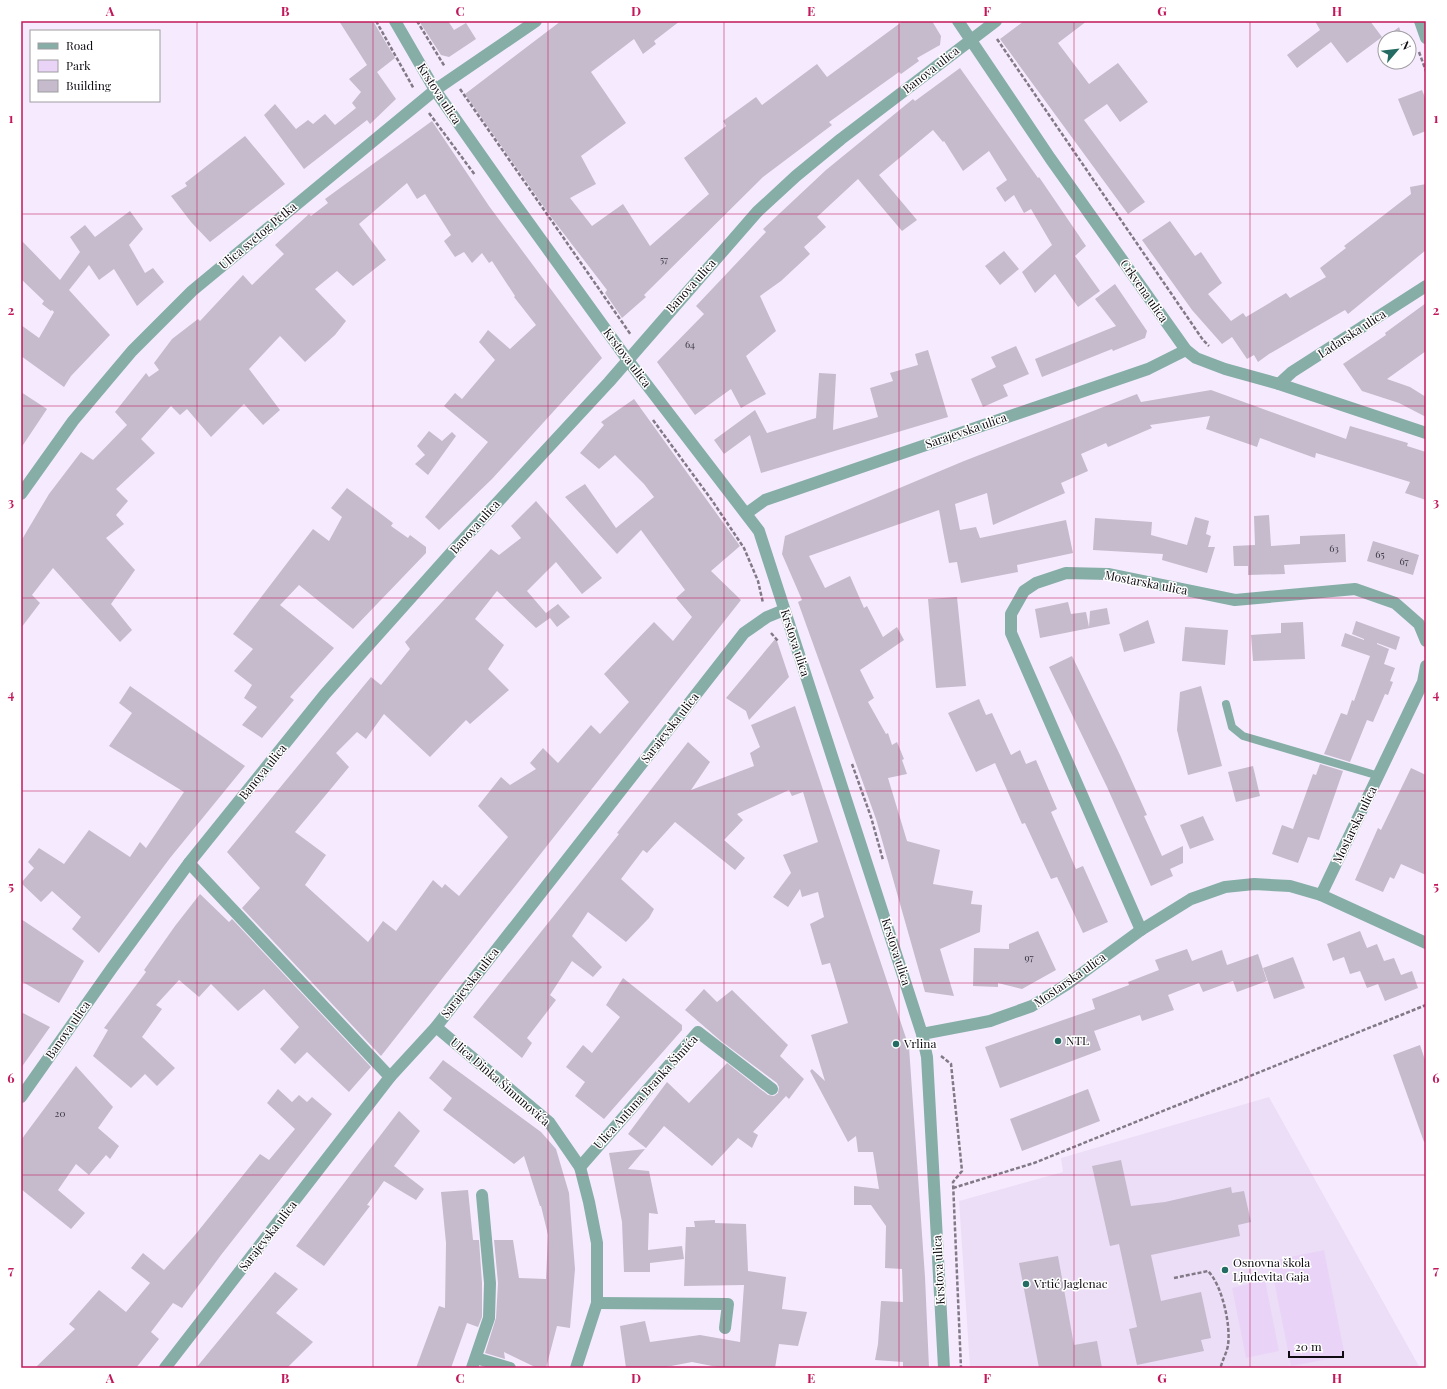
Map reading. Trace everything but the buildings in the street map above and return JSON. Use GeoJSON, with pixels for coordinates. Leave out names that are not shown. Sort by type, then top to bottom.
{"type":"FeatureCollection","features":[{"type":"Feature","properties":{"kind":"street","name":"Krstova ulica"},"geometry":{"type":"LineString","coordinates":[[395,21],[435,90],[627,359],[747,513],[759,531],[767,549],[784,610],[927,1033],[944,1368]]}},
{"type":"Feature","properties":{"kind":"street","name":"Ulica svetog Petka"},"geometry":{"type":"LineString","coordinates":[[21,494],[73,421],[132,351],[192,291],[267,227],[435,90],[536,21]]}},
{"type":"Feature","properties":{"kind":"street","name":"Crkvena ulica"},"geometry":{"type":"LineString","coordinates":[[958,21],[1050,158],[1186,350],[1196,358],[1208,363],[1279,384],[1426,433]]}},
{"type":"Feature","properties":{"kind":"street"},"geometry":{"type":"LineString","coordinates":[[1420,21],[1426,38]]}},
{"type":"Feature","properties":{"kind":"street","name":"Banova ulica"},"geometry":{"type":"LineString","coordinates":[[21,1097],[107,974],[189,863],[325,694],[458,545],[609,382],[638,346],[756,212],[835,144],[970,39],[992,24]]}},
{"type":"Feature","properties":{"kind":"street","name":"Lađarska ulica"},"geometry":{"type":"LineString","coordinates":[[1279,384],[1292,372],[1426,286]]}},
{"type":"Feature","properties":{"kind":"street","name":"Sarajevska ulica"},"geometry":{"type":"LineString","coordinates":[[747,513],[765,500],[1148,369],[1186,350]]}},
{"type":"Feature","properties":{"kind":"street","name":"Mostarska ulica"},"geometry":{"type":"LineString","coordinates":[[1141,930],[1011,633],[1011,614],[1024,591],[1036,583],[1066,573],[1108,574],[1234,600],[1355,589],[1395,603],[1420,624],[1426,641]]}},
{"type":"Feature","properties":{"kind":"street","name":"Sarajevska ulica"},"geometry":{"type":"LineString","coordinates":[[165,1368],[390,1077],[436,1027],[744,633],[767,617],[784,610]]}},
{"type":"Feature","properties":{"kind":"street","name":"Mostarska ulica"},"geometry":{"type":"LineString","coordinates":[[1321,895],[1424,682],[1426,666]]}},
{"type":"Feature","properties":{"kind":"street"},"geometry":{"type":"LineString","coordinates":[[189,863],[390,1077]]}},
{"type":"Feature","properties":{"kind":"street","name":"Mostarska ulica"},"geometry":{"type":"LineString","coordinates":[[927,1033],[990,1021],[1032,1006],[1066,984],[1141,930],[1191,899],[1225,887],[1254,884],[1290,886],[1321,895],[1426,943]]}},
{"type":"Feature","properties":{"kind":"street","name":"Ulica Dinka Šimunovića"},"geometry":{"type":"LineString","coordinates":[[436,1027],[549,1122],[580,1167],[590,1202],[597,1243],[597,1303],[576,1368]]}},
{"type":"Feature","properties":{"kind":"street","name":"Ulica Antuna Branka Šimića"},"geometry":{"type":"LineString","coordinates":[[580,1167],[698,1032],[772,1089]]}},
{"type":"Feature","properties":{"kind":"street"},"geometry":{"type":"LineString","coordinates":[[482,1195],[490,1283],[490,1318],[474,1363],[510,1368]]}},
{"type":"Feature","properties":{"kind":"street"},"geometry":{"type":"LineString","coordinates":[[597,1303],[728,1304],[725,1328]]}},
{"type":"Feature","properties":{"kind":"lane","name":"Mostarska ulica"},"geometry":{"type":"LineString","coordinates":[[1226,704],[1232,727],[1243,736],[1379,776]]}},
{"type":"Feature","properties":{"kind":"path"},"geometry":{"type":"LineString","coordinates":[[417,21],[452,78],[638,346]]}},
{"type":"Feature","properties":{"kind":"path"},"geometry":{"type":"LineString","coordinates":[[992,24],[1203,340],[1211,347]]}},
{"type":"Feature","properties":{"kind":"path"},"geometry":{"type":"LineString","coordinates":[[850,758],[871,818],[884,863]]}},
{"type":"Feature","properties":{"kind":"path"},"geometry":{"type":"LineString","coordinates":[[953,1188],[1034,1162],[1426,1005]]}},
{"type":"Feature","properties":{"kind":"path"},"geometry":{"type":"LineString","coordinates":[[927,1033],[940,1055],[951,1064],[962,1171],[953,1182],[961,1368]]}},
{"type":"Feature","properties":{"kind":"path"},"geometry":{"type":"LineString","coordinates":[[1174,1278],[1208,1271],[1215,1278],[1221,1295],[1227,1323],[1228,1345],[1219,1368]]}},
{"type":"Feature","properties":{"kind":"shaded area","name":"Osnovna škola Ljudevita Gaja"},"geometry":{"type":"Polygon","coordinates":[[[1269,1097],[1420,1368],[970,1368],[959,1201],[1063,1172],[1061,1158],[1269,1097]]]}},
{"type":"Feature","properties":{"kind":"green space"},"geometry":{"type":"Polygon","coordinates":[[[1324,1250],[1345,1356],[1291,1366],[1270,1261],[1324,1250]]]}},
{"type":"Feature","properties":{"kind":"green space"},"geometry":{"type":"Polygon","coordinates":[[[1265,1280],[1279,1351],[1246,1358],[1232,1288],[1265,1280]]]}},
{"type":"Feature","properties":{"kind":"place","name":"NTL"},"geometry":{"type":"Point","coordinates":[1058,1041]}},
{"type":"Feature","properties":{"kind":"place","name":"Vrlina"},"geometry":{"type":"Point","coordinates":[896,1044]}},
{"type":"Feature","properties":{"kind":"place","name":"Osnovna škola Ljudevita Gaja"},"geometry":{"type":"Point","coordinates":[1225,1270]}},
{"type":"Feature","properties":{"kind":"place","name":"Vrtić Jaglenac"},"geometry":{"type":"Point","coordinates":[1026,1284]}}]}
